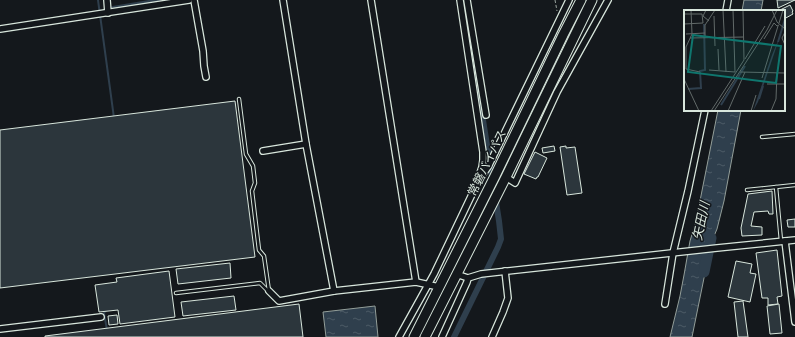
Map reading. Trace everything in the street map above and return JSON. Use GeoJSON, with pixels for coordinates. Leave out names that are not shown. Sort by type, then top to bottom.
{"type":"FeatureCollection","features":[{"type":"Feature","properties":{"kind":"highway","name":"常磐バイパス"},"geometry":{"type":"LineString","coordinates":[[414,337],[581,0]]}},
{"type":"Feature","properties":{"kind":"highway","name":"常磐バイパス"},"geometry":{"type":"LineString","coordinates":[[425,337],[506,177],[592,0]]}},
{"type":"Feature","properties":{"kind":"street"},"geometry":{"type":"LineString","coordinates":[[107,0],[108,13]]}},
{"type":"Feature","properties":{"kind":"street"},"geometry":{"type":"LineString","coordinates":[[0,29],[190,0]]}},
{"type":"Feature","properties":{"kind":"street"},"geometry":{"type":"LineString","coordinates":[[194,0],[206,77]]}},
{"type":"Feature","properties":{"kind":"street"},"geometry":{"type":"LineString","coordinates":[[282,0],[306,144],[334,291]]}},
{"type":"Feature","properties":{"kind":"street"},"geometry":{"type":"LineString","coordinates":[[370,0],[416,282]]}},
{"type":"Feature","properties":{"kind":"street"},"geometry":{"type":"LineString","coordinates":[[399,337],[434,274],[475,188],[483,160],[460,0]]}},
{"type":"Feature","properties":{"kind":"street"},"geometry":{"type":"LineString","coordinates":[[467,0],[486,115]]}},
{"type":"Feature","properties":{"kind":"street"},"geometry":{"type":"LineString","coordinates":[[478,180],[488,167],[569,0]]}},
{"type":"Feature","properties":{"kind":"street"},"geometry":{"type":"LineString","coordinates":[[506,177],[515,182],[557,92],[608,0]]}},
{"type":"Feature","properties":{"kind":"street"},"geometry":{"type":"LineString","coordinates":[[726,10],[728,0]]}},
{"type":"Feature","properties":{"kind":"street"},"geometry":{"type":"LineString","coordinates":[[665,304],[674,253],[704,111]]}},
{"type":"Feature","properties":{"kind":"street"},"geometry":{"type":"LineString","coordinates":[[263,151],[306,144]]}},
{"type":"Feature","properties":{"kind":"street"},"geometry":{"type":"LineString","coordinates":[[456,274],[468,278],[481,274],[505,271],[795,240]]}},
{"type":"Feature","properties":{"kind":"street"},"geometry":{"type":"LineString","coordinates":[[783,242],[795,322]]}},
{"type":"Feature","properties":{"kind":"street"},"geometry":{"type":"LineString","coordinates":[[492,337],[508,298],[505,271]]}},
{"type":"Feature","properties":{"kind":"street"},"geometry":{"type":"LineString","coordinates":[[442,337],[468,278]]}},
{"type":"Feature","properties":{"kind":"street"},"geometry":{"type":"LineString","coordinates":[[269,291],[279,301],[334,291],[416,282],[439,287]]}},
{"type":"Feature","properties":{"kind":"street"},"geometry":{"type":"LineString","coordinates":[[0,329],[100,317]]}},
{"type":"Feature","properties":{"kind":"lane"},"geometry":{"type":"LineString","coordinates":[[239,99],[246,154],[253,166],[255,183],[252,191],[259,250],[264,256],[269,291]]}},
{"type":"Feature","properties":{"kind":"lane"},"geometry":{"type":"LineString","coordinates":[[762,137],[795,134]]}},
{"type":"Feature","properties":{"kind":"lane"},"geometry":{"type":"LineString","coordinates":[[747,190],[795,185]]}},
{"type":"Feature","properties":{"kind":"lane"},"geometry":{"type":"LineString","coordinates":[[776,187],[783,242]]}},
{"type":"Feature","properties":{"kind":"lane"},"geometry":{"type":"LineString","coordinates":[[176,293],[260,283],[269,291]]}},
{"type":"Feature","properties":{"kind":"path"},"geometry":{"type":"LineString","coordinates":[[555,0],[558,13],[562,16]]}},
{"type":"Feature","properties":{"kind":"water"},"geometry":{"type":"Polygon","coordinates":[[[744,0],[763,0],[761,10],[742,10],[744,0]]]}},
{"type":"Feature","properties":{"kind":"water"},"geometry":{"type":"Polygon","coordinates":[[[718,111],[741,111],[724,201],[717,229],[709,248],[692,337],[670,337],[680,296],[690,241],[696,221],[718,111]]]}},
{"type":"Feature","properties":{"kind":"water"},"geometry":{"type":"Polygon","coordinates":[[[375,306],[378,337],[326,337],[323,312],[375,306]]]}},
{"type":"Feature","properties":{"kind":"building"},"geometry":{"type":"Polygon","coordinates":[[[777,0],[795,0],[778,8],[777,0]]]}},
{"type":"Feature","properties":{"kind":"building"},"geometry":{"type":"Polygon","coordinates":[[[790,5],[793,14],[785,18],[785,10],[780,10],[790,5]]]}},
{"type":"Feature","properties":{"kind":"building"},"geometry":{"type":"Polygon","coordinates":[[[235,101],[255,257],[0,288],[0,130],[235,101]]]}},
{"type":"Feature","properties":{"kind":"building"},"geometry":{"type":"Polygon","coordinates":[[[554,146],[555,151],[543,153],[542,148],[554,146]]]}},
{"type":"Feature","properties":{"kind":"building"},"geometry":{"type":"Polygon","coordinates":[[[566,146],[566,148],[575,147],[582,193],[567,195],[560,147],[566,146]]]}},
{"type":"Feature","properties":{"kind":"building"},"geometry":{"type":"Polygon","coordinates":[[[535,152],[547,158],[536,179],[524,174],[535,152]]]}},
{"type":"Feature","properties":{"kind":"building"},"geometry":{"type":"Polygon","coordinates":[[[772,191],[773,214],[769,214],[768,211],[754,212],[751,226],[762,227],[762,235],[742,236],[741,228],[748,194],[772,191]]]}},
{"type":"Feature","properties":{"kind":"building"},"geometry":{"type":"Polygon","coordinates":[[[795,219],[795,227],[788,227],[787,220],[795,219]]]}},
{"type":"Feature","properties":{"kind":"building"},"geometry":{"type":"Polygon","coordinates":[[[777,250],[782,296],[777,297],[778,304],[768,305],[768,298],[762,298],[756,253],[777,250]]]}},
{"type":"Feature","properties":{"kind":"building"},"geometry":{"type":"Polygon","coordinates":[[[736,261],[752,264],[750,273],[756,274],[750,302],[728,297],[736,261]]]}},
{"type":"Feature","properties":{"kind":"building"},"geometry":{"type":"Polygon","coordinates":[[[230,263],[231,278],[178,284],[176,269],[230,263]]]}},
{"type":"Feature","properties":{"kind":"building"},"geometry":{"type":"Polygon","coordinates":[[[169,271],[175,317],[120,324],[118,310],[99,312],[95,285],[117,282],[116,278],[169,271]]]}},
{"type":"Feature","properties":{"kind":"building"},"geometry":{"type":"Polygon","coordinates":[[[234,296],[236,310],[183,316],[181,302],[234,296]]]}},
{"type":"Feature","properties":{"kind":"building"},"geometry":{"type":"Polygon","coordinates":[[[743,301],[748,337],[738,337],[734,302],[743,301]]]}},
{"type":"Feature","properties":{"kind":"building"},"geometry":{"type":"Polygon","coordinates":[[[299,304],[303,337],[45,337],[45,336],[299,304]]]}},
{"type":"Feature","properties":{"kind":"building"},"geometry":{"type":"Polygon","coordinates":[[[779,304],[782,333],[770,334],[767,306],[779,304]]]}},
{"type":"Feature","properties":{"kind":"building"},"geometry":{"type":"Polygon","coordinates":[[[117,315],[118,324],[109,325],[108,316],[117,315]]]}},
{"type":"Feature","properties":{"kind":"waterway"},"geometry":{"type":"LineString","coordinates":[[98,0],[114,118]]}},
{"type":"Feature","properties":{"kind":"waterway"},"geometry":{"type":"LineString","coordinates":[[113,9],[167,0]]}},
{"type":"Feature","properties":{"kind":"waterway"},"geometry":{"type":"LineString","coordinates":[[454,337],[501,239],[464,0]]}},
{"type":"Feature","properties":{"kind":"waterway","name":"矢田川"},"geometry":{"type":"LineString","coordinates":[[704,272],[711,238]]}},
{"type":"Feature","properties":{"kind":"waterway"},"geometry":{"type":"LineString","coordinates":[[107,309],[104,313],[107,330]]}}]}
